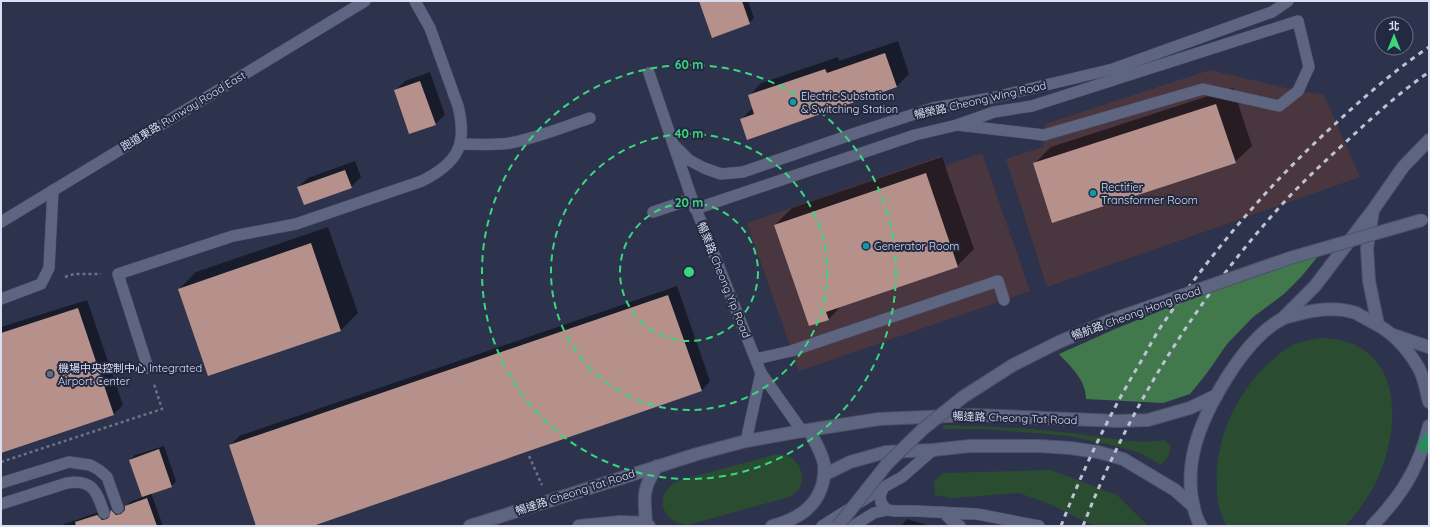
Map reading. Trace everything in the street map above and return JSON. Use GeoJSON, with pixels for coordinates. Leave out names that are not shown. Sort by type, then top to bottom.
{"type":"FeatureCollection","features":[{"type":"Feature","properties":{"kind":"street"},"geometry":{"type":"LineString","coordinates":[[1199,524],[1190,490],[1194,450],[1217,395],[1229,373],[1246,350],[1265,332],[1282,319],[1315,286],[1373,210],[1403,167],[1429,140]]}},
{"type":"Feature","properties":{"kind":"street"},"geometry":{"type":"LineString","coordinates":[[1373,210],[1367,248],[1369,281],[1378,325]]}},
{"type":"Feature","properties":{"kind":"street","name":"暢航路 Cheong Hong Road"},"geometry":{"type":"LineString","coordinates":[[838,526],[887,464],[923,429],[963,397],[1013,365],[1059,342],[1111,320],[1290,258],[1427,219]]}},
{"type":"Feature","properties":{"kind":"street"},"geometry":{"type":"LineString","coordinates":[[1282,319],[1309,311],[1334,309],[1355,313],[1393,335],[1429,347]]}},
{"type":"Feature","properties":{"kind":"street"},"geometry":{"type":"LineString","coordinates":[[1393,335],[1418,366],[1426,387],[1429,402]]}},
{"type":"Feature","properties":{"kind":"street","name":"暢達路 Cheong Tat Road"},"geometry":{"type":"LineString","coordinates":[[470,526],[657,466],[746,441],[806,430],[879,419],[965,416],[1118,421],[1148,420],[1168,416],[1190,408],[1217,395]]}},
{"type":"Feature","properties":{"kind":"street"},"geometry":{"type":"LineString","coordinates":[[1372,526],[1399,495],[1412,473],[1427,442],[1429,426]]}},
{"type":"Feature","properties":{"kind":"street"},"geometry":{"type":"LineString","coordinates":[[772,526],[795,518],[806,511],[816,500],[822,488],[824,464],[806,430]]}},
{"type":"Feature","properties":{"kind":"street"},"geometry":{"type":"LineString","coordinates":[[824,475],[850,462],[886,452],[933,450],[970,446],[1033,446],[1070,448],[1098,452],[1123,459],[1140,467],[1175,490],[1194,507]]}},
{"type":"Feature","properties":{"kind":"street","name":"暢達路 Cheong Tat Road"},"geometry":{"type":"LineString","coordinates":[[579,526],[620,522],[648,524],[645,490],[648,480],[657,466]]}},
{"type":"Feature","properties":{"kind":"lane","name":"跑道東路 Runway Road East"},"geometry":{"type":"LineString","coordinates":[[1,222],[365,1]]}},
{"type":"Feature","properties":{"kind":"lane"},"geometry":{"type":"LineString","coordinates":[[148,368],[118,274],[233,236],[296,224],[422,181],[450,164],[460,144],[462,119],[430,28],[415,1]]}},
{"type":"Feature","properties":{"kind":"lane","name":"暢榮路 Cheong Wing Road"},"geometry":{"type":"LineString","coordinates":[[674,145],[689,160],[704,168],[721,174],[743,172],[933,108],[991,98],[1113,69],[1272,12],[1288,1]]}},
{"type":"Feature","properties":{"kind":"lane"},"geometry":{"type":"LineString","coordinates":[[653,212],[694,204],[915,135],[957,126],[994,112],[1032,106],[1298,21],[1309,67],[1298,92],[1279,106],[1203,89],[1044,135],[957,126]]}},
{"type":"Feature","properties":{"kind":"lane","name":"暢業路 Cheong Yip Road"},"geometry":{"type":"LineString","coordinates":[[649,73],[694,204],[761,373],[806,430]]}},
{"type":"Feature","properties":{"kind":"lane"},"geometry":{"type":"LineString","coordinates":[[460,144],[494,145],[509,143],[523,140],[590,118]]}},
{"type":"Feature","properties":{"kind":"lane"},"geometry":{"type":"LineString","coordinates":[[1,300],[41,284],[48,268],[54,190]]}},
{"type":"Feature","properties":{"kind":"lane"},"geometry":{"type":"LineString","coordinates":[[756,358],[791,351],[998,281],[1004,300]]}},
{"type":"Feature","properties":{"kind":"lane"},"geometry":{"type":"LineString","coordinates":[[746,441],[761,373]]}},
{"type":"Feature","properties":{"kind":"lane"},"geometry":{"type":"LineString","coordinates":[[822,526],[902,477],[933,450]]}},
{"type":"Feature","properties":{"kind":"lane"},"geometry":{"type":"LineString","coordinates":[[1,483],[70,462],[90,465],[107,477],[118,508]]}},
{"type":"Feature","properties":{"kind":"lane"},"geometry":{"type":"LineString","coordinates":[[1,504],[67,483],[76,482],[84,483],[96,492],[104,513]]}},
{"type":"Feature","properties":{"kind":"lane"},"geometry":{"type":"LineString","coordinates":[[884,487],[880,495],[881,503],[887,510]]}},
{"type":"Feature","properties":{"kind":"lane"},"geometry":{"type":"LineString","coordinates":[[853,526],[874,513],[887,510],[977,514],[1039,526]]}},
{"type":"Feature","properties":{"kind":"lane"},"geometry":{"type":"LineString","coordinates":[[943,512],[960,526]]}},
{"type":"Feature","properties":{"kind":"path"},"geometry":{"type":"LineString","coordinates":[[41,284],[74,274],[118,274]]}},
{"type":"Feature","properties":{"kind":"path"},"geometry":{"type":"LineString","coordinates":[[1,462],[162,409],[148,368]]}},
{"type":"Feature","properties":{"kind":"path"},"geometry":{"type":"LineString","coordinates":[[530,456],[540,480]]}},
{"type":"Feature","properties":{"kind":"shaded area"},"geometry":{"type":"Polygon","coordinates":[[[1210,70],[1298,91],[1324,95],[1360,177],[1047,287],[1006,159],[1043,147],[1045,124],[1210,70]]]}},
{"type":"Feature","properties":{"kind":"shaded area"},"geometry":{"type":"Polygon","coordinates":[[[982,153],[1030,291],[799,371],[747,223],[941,156],[944,166],[982,153]]]}},
{"type":"Feature","properties":{"kind":"green space"},"geometry":{"type":"Polygon","coordinates":[[[1319,255],[1301,277],[1284,294],[1253,317],[1227,344],[1190,394],[1163,403],[1086,399],[1081,380],[1059,354],[1115,329],[1225,285],[1319,255]]]}},
{"type":"Feature","properties":{"kind":"green space"},"geometry":{"type":"Polygon","coordinates":[[[1319,338],[1346,342],[1366,351],[1380,366],[1388,385],[1392,406],[1391,429],[1387,452],[1376,482],[1364,502],[1345,526],[1227,526],[1222,517],[1218,503],[1217,470],[1223,436],[1229,419],[1247,389],[1270,362],[1295,344],[1319,338]]]}},
{"type":"Feature","properties":{"kind":"green space"},"geometry":{"type":"Polygon","coordinates":[[[943,425],[1039,430],[1083,434],[1129,441],[1164,440],[1171,446],[1168,457],[1161,465],[1140,453],[1069,436],[986,429],[943,429],[943,425]]]}},
{"type":"Feature","properties":{"kind":"green space"},"geometry":{"type":"Polygon","coordinates":[[[774,455],[784,455],[790,457],[797,463],[801,471],[801,485],[797,491],[789,497],[688,525],[679,523],[666,514],[663,507],[665,493],[669,487],[677,481],[774,455]]]}},
{"type":"Feature","properties":{"kind":"green space"},"geometry":{"type":"Polygon","coordinates":[[[1051,470],[1117,495],[1148,526],[1094,526],[1050,504],[1019,493],[952,498],[935,495],[934,481],[943,473],[1051,470]]]}},
{"type":"Feature","properties":{"kind":"building"},"geometry":{"type":"Polygon","coordinates":[[[699,1],[742,1],[750,24],[712,38],[699,1]]]}},
{"type":"Feature","properties":{"kind":"building","name":"Electric Substation & Switching Station"},"geometry":{"type":"Polygon","coordinates":[[[885,53],[897,87],[747,140],[740,119],[754,114],[748,95],[825,69],[827,73],[885,53]]]}},
{"type":"Feature","properties":{"kind":"building"},"geometry":{"type":"Polygon","coordinates":[[[420,81],[436,125],[409,134],[394,90],[420,81]]]}},
{"type":"Feature","properties":{"kind":"building","name":"Rectifier Transformer Room"},"geometry":{"type":"Polygon","coordinates":[[[1216,104],[1236,163],[1052,223],[1033,163],[1216,104]]]}},
{"type":"Feature","properties":{"kind":"building"},"geometry":{"type":"Polygon","coordinates":[[[345,170],[352,188],[304,205],[297,187],[345,170]]]}},
{"type":"Feature","properties":{"kind":"building","name":"Generator Room"},"geometry":{"type":"Polygon","coordinates":[[[926,173],[958,267],[826,312],[829,320],[809,326],[774,225],[926,173]]]}},
{"type":"Feature","properties":{"kind":"building"},"geometry":{"type":"Polygon","coordinates":[[[311,243],[341,331],[208,376],[178,289],[311,243]]]}},
{"type":"Feature","properties":{"kind":"building"},"geometry":{"type":"Polygon","coordinates":[[[668,295],[702,391],[313,526],[256,526],[229,445],[668,295]]]}},
{"type":"Feature","properties":{"kind":"building","name":"機場中央控制中心 Integrated Airport Center"},"geometry":{"type":"Polygon","coordinates":[[[78,308],[114,415],[1,453],[1,333],[78,308]]]}},
{"type":"Feature","properties":{"kind":"building"},"geometry":{"type":"Polygon","coordinates":[[[159,449],[172,487],[142,497],[129,460],[159,449]]]}},
{"type":"Feature","properties":{"kind":"building"},"geometry":{"type":"Polygon","coordinates":[[[147,498],[157,526],[76,526],[75,522],[97,515],[102,520],[107,519],[111,510],[116,515],[121,514],[125,510],[125,506],[147,498]]]}},
{"type":"Feature","properties":{"kind":"railway"},"geometry":{"type":"LineString","coordinates":[[1061,526],[1087,463],[1107,422],[1160,328],[1199,273],[1241,221],[1309,148],[1380,84],[1429,47]]}},
{"type":"Feature","properties":{"kind":"railway"},"geometry":{"type":"LineString","coordinates":[[1083,526],[1101,483],[1142,400],[1191,320],[1218,282],[1277,210],[1329,157],[1377,113],[1429,72]]}},
{"type":"Feature","properties":{"kind":"place","name":"Electric Substation & Switching Station"},"geometry":{"type":"Point","coordinates":[793,102]}},
{"type":"Feature","properties":{"kind":"place","name":"Rectifier Transformer Room"},"geometry":{"type":"Point","coordinates":[1093,193]}},
{"type":"Feature","properties":{"kind":"place","name":"Generator Room"},"geometry":{"type":"Point","coordinates":[866,246]}},
{"type":"Feature","properties":{"kind":"place","name":"機場中央控制中心 Integrated Airport Center"},"geometry":{"type":"Point","coordinates":[50,374]}}]}
